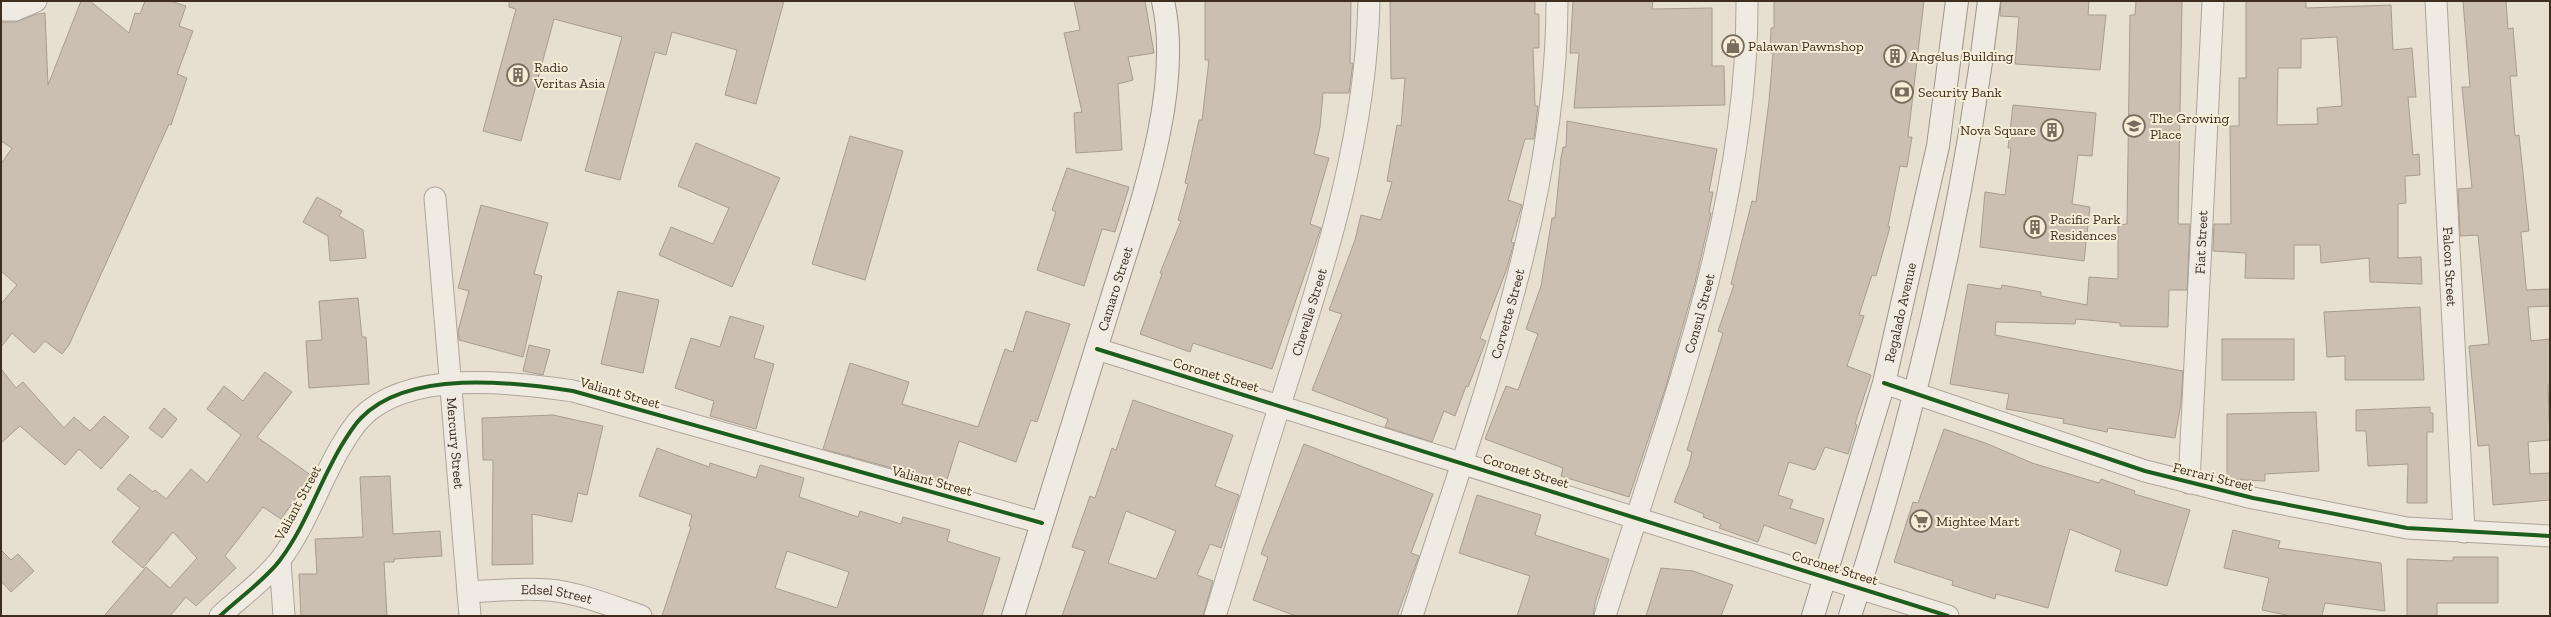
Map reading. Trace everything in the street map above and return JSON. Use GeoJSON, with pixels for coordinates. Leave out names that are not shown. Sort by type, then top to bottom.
{"type":"FeatureCollection","features":[{"type":"Feature","properties":{"kind":"main road","name":"Camaro Street"},"geometry":{"type":"LineString","coordinates":[[1013,616],[1154,160],[1167,78],[1168,43],[1163,1]]}},
{"type":"Feature","properties":{"kind":"main road","name":"Regalado Avenue"},"geometry":{"type":"LineString","coordinates":[[1813,616],[1884,383],[1938,146],[1957,1]]}},
{"type":"Feature","properties":{"kind":"main road"},"geometry":{"type":"LineString","coordinates":[[1850,616],[1914,393],[1947,259],[1970,140],[1989,1]]}},
{"type":"Feature","properties":{"kind":"street"},"geometry":{"type":"LineString","coordinates":[[1,10],[15,10],[36,1]]}},
{"type":"Feature","properties":{"kind":"street","name":"Chevelle Street"},"geometry":{"type":"LineString","coordinates":[[1215,616],[1279,406],[1326,262],[1357,134],[1368,34],[1369,1]]}},
{"type":"Feature","properties":{"kind":"street","name":"Corvette Street"},"geometry":{"type":"LineString","coordinates":[[1412,616],[1461,463],[1525,252],[1550,123],[1557,46],[1557,1]]}},
{"type":"Feature","properties":{"kind":"street","name":"Consul Street"},"geometry":{"type":"LineString","coordinates":[[1605,616],[1685,369],[1721,222],[1738,120],[1745,49],[1747,1]]}},
{"type":"Feature","properties":{"kind":"street","name":"Fiat Street"},"geometry":{"type":"LineString","coordinates":[[2189,483],[2213,1]]}},
{"type":"Feature","properties":{"kind":"street","name":"Falcon Street"},"geometry":{"type":"LineString","coordinates":[[2436,1],[2464,532]]}},
{"type":"Feature","properties":{"kind":"street","name":"Mercury Street"},"geometry":{"type":"LineString","coordinates":[[435,198],[470,616]]}},
{"type":"Feature","properties":{"kind":"street","name":"Coronet Street"},"geometry":{"type":"LineString","coordinates":[[1096,350],[1825,576],[1948,616]]}},
{"type":"Feature","properties":{"kind":"street","name":"Valiant Street"},"geometry":{"type":"LineString","coordinates":[[220,616],[280,561],[341,446],[361,418],[386,400],[419,388],[450,383],[498,382],[573,391],[1042,523]]}},
{"type":"Feature","properties":{"kind":"street","name":"Ferrari Street"},"geometry":{"type":"LineString","coordinates":[[1884,383],[2138,469],[2189,483],[2329,515],[2407,528],[2550,536]]}},
{"type":"Feature","properties":{"kind":"street"},"geometry":{"type":"LineString","coordinates":[[280,561],[284,616]]}},
{"type":"Feature","properties":{"kind":"street","name":"Edsel Street"},"geometry":{"type":"LineString","coordinates":[[468,592],[520,589],[549,590],[577,596],[641,616]]}},
{"type":"Feature","properties":{"kind":"building"},"geometry":{"type":"Polygon","coordinates":[[[81,1],[90,1],[129,33],[135,13],[140,14],[145,1],[170,1],[186,6],[179,26],[193,31],[177,74],[187,78],[171,125],[169,124],[69,345],[62,354],[45,341],[34,353],[12,333],[1,347],[1,304],[17,285],[1,271],[1,164],[12,148],[1,141],[1,22],[15,22],[37,14],[45,13],[48,85],[81,1]]]}},
{"type":"Feature","properties":{"kind":"building","name":"Radio Veritas Asia"},"geometry":{"type":"Polygon","coordinates":[[[509,1],[784,1],[756,104],[725,95],[737,50],[672,32],[666,55],[655,52],[620,180],[585,171],[622,37],[554,19],[521,141],[483,131],[516,9],[509,7],[509,1]]]}},
{"type":"Feature","properties":{"kind":"building"},"geometry":{"type":"Polygon","coordinates":[[[1074,1],[1145,1],[1154,53],[1128,57],[1133,80],[1118,84],[1122,150],[1076,153],[1074,113],[1082,112],[1064,33],[1080,30],[1074,1]]]}},
{"type":"Feature","properties":{"kind":"building"},"geometry":{"type":"Polygon","coordinates":[[[1205,1],[1351,1],[1350,63],[1353,63],[1349,93],[1323,93],[1320,127],[1314,154],[1329,158],[1310,224],[1321,228],[1272,369],[1193,343],[1190,352],[1140,334],[1162,274],[1160,273],[1181,221],[1178,220],[1188,184],[1185,183],[1199,120],[1202,120],[1209,60],[1205,60],[1205,1]]]}},
{"type":"Feature","properties":{"kind":"building"},"geometry":{"type":"Polygon","coordinates":[[[1390,1],[1535,1],[1535,14],[1539,14],[1539,48],[1533,48],[1535,106],[1538,106],[1534,139],[1525,139],[1508,200],[1522,205],[1511,242],[1514,243],[1506,271],[1480,338],[1486,341],[1468,387],[1466,386],[1455,416],[1444,411],[1432,442],[1385,427],[1388,419],[1312,390],[1342,314],[1329,310],[1355,240],[1361,215],[1381,220],[1392,182],[1387,181],[1397,125],[1401,126],[1405,78],[1391,79],[1390,1]]]}},
{"type":"Feature","properties":{"kind":"building"},"geometry":{"type":"Polygon","coordinates":[[[1573,1],[1653,1],[1652,9],[1712,8],[1712,66],[1724,66],[1725,105],[1574,108],[1579,53],[1570,53],[1573,1]]]}},
{"type":"Feature","properties":{"kind":"building"},"geometry":{"type":"Polygon","coordinates":[[[1774,1],[1924,1],[1908,137],[1912,137],[1907,167],[1900,166],[1888,226],[1890,227],[1876,276],[1872,275],[1859,315],[1864,316],[1847,366],[1871,375],[1855,424],[1857,425],[1848,454],[1825,447],[1815,470],[1789,462],[1778,495],[1793,500],[1790,508],[1824,519],[1816,544],[1764,525],[1758,542],[1719,528],[1721,524],[1703,517],[1704,514],[1674,502],[1689,465],[1692,452],[1687,450],[1723,333],[1718,331],[1734,285],[1731,284],[1752,201],[1756,202],[1769,101],[1773,53],[1770,53],[1771,28],[1774,28],[1774,1]]]}},
{"type":"Feature","properties":{"kind":"building"},"geometry":{"type":"Polygon","coordinates":[[[2001,1],[2089,1],[2088,15],[2106,15],[2100,70],[2015,64],[2019,17],[2000,16],[2001,1]]]}},
{"type":"Feature","properties":{"kind":"building"},"geometry":{"type":"Polygon","coordinates":[[[2136,1],[2182,1],[2178,224],[2190,224],[2187,290],[2169,290],[2168,327],[2120,326],[2120,323],[2076,319],[2075,324],[1996,322],[1995,335],[2183,371],[2181,403],[2175,438],[2108,428],[2107,432],[2063,423],[2064,419],[2006,409],[2009,394],[1950,384],[1968,284],[2001,289],[2002,285],[2041,292],[2041,296],[2087,305],[2089,277],[2118,279],[2118,225],[2127,224],[2130,15],[2135,15],[2136,1]]]}},
{"type":"Feature","properties":{"kind":"building"},"geometry":{"type":"Polygon","coordinates":[[[2246,1],[2306,1],[2306,8],[2391,5],[2393,50],[2412,48],[2416,97],[2408,97],[2413,155],[2419,154],[2420,175],[2405,176],[2406,203],[2398,204],[2398,258],[2421,257],[2422,284],[2370,282],[2369,258],[2321,263],[2320,245],[2294,245],[2294,279],[2245,278],[2246,253],[2213,251],[2214,224],[2231,224],[2230,126],[2239,126],[2239,78],[2246,78],[2246,1]],[[2337,37],[2301,39],[2301,68],[2278,68],[2277,125],[2318,124],[2317,108],[2342,106],[2337,37]]]}},
{"type":"Feature","properties":{"kind":"building"},"geometry":{"type":"Polygon","coordinates":[[[2463,1],[2506,1],[2508,29],[2513,28],[2517,76],[2510,76],[2515,136],[2519,135],[2529,231],[2521,232],[2526,287],[2527,290],[2550,289],[2550,306],[2528,307],[2531,341],[2550,339],[2550,385],[2548,385],[2550,440],[2528,442],[2530,474],[2550,473],[2550,500],[2493,505],[2489,445],[2478,446],[2469,346],[2489,344],[2478,235],[2460,236],[2458,189],[2472,188],[2462,87],[2470,87],[2463,1]]]}},
{"type":"Feature","properties":{"kind":"building"},"geometry":{"type":"Polygon","coordinates":[[[2013,105],[2096,113],[2092,156],[2078,155],[2072,204],[2090,207],[2084,261],[1980,247],[1985,192],[2005,195],[2011,148],[2008,148],[2013,105]]]}},
{"type":"Feature","properties":{"kind":"building"},"geometry":{"type":"Polygon","coordinates":[[[1567,121],[1717,149],[1709,192],[1713,192],[1709,213],[1711,213],[1695,283],[1666,386],[1629,497],[1561,476],[1563,468],[1485,439],[1506,386],[1518,390],[1538,334],[1526,329],[1541,286],[1552,218],[1555,218],[1561,158],[1563,147],[1566,147],[1567,121]]]}},
{"type":"Feature","properties":{"kind":"building"},"geometry":{"type":"Polygon","coordinates":[[[850,136],[903,151],[865,280],[812,264],[850,136]]]}},
{"type":"Feature","properties":{"kind":"building"},"geometry":{"type":"Polygon","coordinates":[[[696,143],[780,178],[732,287],[659,255],[671,227],[713,244],[729,208],[678,186],[696,143]]]}},
{"type":"Feature","properties":{"kind":"building"},"geometry":{"type":"Polygon","coordinates":[[[1067,168],[1129,187],[1115,232],[1102,229],[1084,286],[1037,270],[1056,212],[1052,210],[1067,168]]]}},
{"type":"Feature","properties":{"kind":"building"},"geometry":{"type":"Polygon","coordinates":[[[317,197],[342,211],[339,216],[363,230],[366,258],[330,261],[328,236],[303,222],[317,197]]]}},
{"type":"Feature","properties":{"kind":"building"},"geometry":{"type":"Polygon","coordinates":[[[481,205],[548,223],[534,274],[542,276],[523,357],[459,340],[458,331],[469,291],[458,288],[481,205]]]}},
{"type":"Feature","properties":{"kind":"building"},"geometry":{"type":"Polygon","coordinates":[[[618,291],[659,300],[643,373],[601,364],[618,291]]]}},
{"type":"Feature","properties":{"kind":"building"},"geometry":{"type":"Polygon","coordinates":[[[358,298],[362,337],[366,337],[369,384],[309,388],[306,341],[322,340],[319,301],[358,298]]]}},
{"type":"Feature","properties":{"kind":"building"},"geometry":{"type":"Polygon","coordinates":[[[2420,307],[2424,380],[2345,380],[2345,356],[2327,357],[2324,312],[2420,307]]]}},
{"type":"Feature","properties":{"kind":"building"},"geometry":{"type":"Polygon","coordinates":[[[1026,311],[1070,324],[1037,422],[1031,420],[1016,462],[959,441],[946,483],[823,449],[850,363],[909,382],[902,404],[978,427],[1005,349],[1013,352],[1026,311]]]}},
{"type":"Feature","properties":{"kind":"building"},"geometry":{"type":"Polygon","coordinates":[[[730,316],[764,326],[754,358],[774,364],[756,429],[710,416],[714,401],[675,388],[691,338],[720,347],[730,316]]]}},
{"type":"Feature","properties":{"kind":"building"},"geometry":{"type":"Polygon","coordinates":[[[2222,339],[2294,339],[2294,380],[2222,380],[2222,339]]]}},
{"type":"Feature","properties":{"kind":"building"},"geometry":{"type":"Polygon","coordinates":[[[529,345],[550,350],[543,375],[523,371],[529,345]]]}},
{"type":"Feature","properties":{"kind":"building"},"geometry":{"type":"Polygon","coordinates":[[[1,369],[16,388],[23,382],[64,428],[74,417],[90,431],[104,416],[129,437],[101,469],[79,449],[65,465],[20,426],[1,443],[1,369]]]}},
{"type":"Feature","properties":{"kind":"building"},"geometry":{"type":"Polygon","coordinates":[[[265,372],[292,392],[257,437],[312,476],[281,519],[263,507],[225,556],[236,568],[196,606],[186,597],[170,616],[104,616],[146,567],[170,588],[197,558],[173,532],[143,568],[112,542],[140,508],[117,489],[130,474],[153,492],[155,490],[166,499],[191,469],[207,483],[241,435],[207,409],[224,386],[243,401],[265,372]]]}},
{"type":"Feature","properties":{"kind":"building"},"geometry":{"type":"Polygon","coordinates":[[[1133,400],[1233,435],[1215,486],[1239,495],[1221,548],[1210,544],[1197,575],[1213,581],[1203,616],[1062,616],[1085,551],[1072,547],[1090,496],[1095,498],[1112,448],[1116,450],[1133,400]],[[1126,511],[1108,563],[1156,579],[1176,531],[1126,511]]]}},
{"type":"Feature","properties":{"kind":"building"},"geometry":{"type":"Polygon","coordinates":[[[2430,407],[2430,413],[2433,413],[2433,432],[2427,432],[2427,503],[2407,503],[2408,464],[2368,466],[2366,431],[2356,431],[2356,410],[2430,407]]]}},
{"type":"Feature","properties":{"kind":"building"},"geometry":{"type":"Polygon","coordinates":[[[164,408],[177,419],[162,438],[149,428],[164,408]]]}},
{"type":"Feature","properties":{"kind":"building"},"geometry":{"type":"Polygon","coordinates":[[[2316,412],[2319,471],[2265,474],[2265,481],[2227,479],[2227,414],[2316,412]]]}},
{"type":"Feature","properties":{"kind":"building"},"geometry":{"type":"Polygon","coordinates":[[[553,415],[603,426],[587,495],[578,493],[572,522],[532,514],[533,564],[492,565],[493,460],[483,460],[482,418],[553,415]]]}},
{"type":"Feature","properties":{"kind":"building"},"geometry":{"type":"Polygon","coordinates":[[[1944,429],[1988,444],[2032,463],[2099,483],[2101,479],[2135,491],[2134,494],[2190,510],[2167,586],[2115,571],[2121,550],[2070,529],[2048,608],[1996,594],[1995,599],[1952,585],[1953,581],[1894,562],[1913,502],[1918,503],[1944,429]]]}},
{"type":"Feature","properties":{"kind":"building"},"geometry":{"type":"Polygon","coordinates":[[[1304,444],[1433,494],[1411,553],[1419,556],[1397,616],[1296,616],[1253,600],[1268,557],[1261,554],[1304,444]]]}},
{"type":"Feature","properties":{"kind":"building"},"geometry":{"type":"Polygon","coordinates":[[[657,448],[709,467],[710,463],[756,478],[760,465],[804,478],[799,497],[858,517],[860,511],[901,524],[903,517],[950,530],[947,541],[1000,558],[982,616],[662,616],[691,527],[689,526],[692,515],[639,496],[657,448]],[[787,551],[775,588],[837,608],[849,572],[787,551]]]}},
{"type":"Feature","properties":{"kind":"building"},"geometry":{"type":"Polygon","coordinates":[[[390,476],[393,534],[440,531],[442,556],[394,559],[394,562],[384,562],[387,616],[301,616],[299,574],[317,574],[315,539],[363,537],[360,477],[390,476]]]}},
{"type":"Feature","properties":{"kind":"building"},"geometry":{"type":"Polygon","coordinates":[[[1477,495],[1541,515],[1535,535],[1609,559],[1595,603],[1593,616],[1517,616],[1530,576],[1459,553],[1477,495]]]}},
{"type":"Feature","properties":{"kind":"building"},"geometry":{"type":"Polygon","coordinates":[[[2233,530],[2280,541],[2278,548],[2381,563],[2385,611],[2325,603],[2322,616],[2291,616],[2262,610],[2269,578],[2224,568],[2233,530]]]}},
{"type":"Feature","properties":{"kind":"building"},"geometry":{"type":"Polygon","coordinates":[[[1,550],[11,560],[18,554],[34,571],[11,592],[1,581],[1,550]]]}},
{"type":"Feature","properties":{"kind":"building"},"geometry":{"type":"Polygon","coordinates":[[[2453,557],[2498,557],[2498,603],[2437,603],[2437,616],[2407,616],[2407,559],[2453,561],[2453,557]]]}},
{"type":"Feature","properties":{"kind":"building"},"geometry":{"type":"Polygon","coordinates":[[[1661,568],[1693,571],[1733,585],[1721,616],[1646,616],[1661,568]]]}},
{"type":"Feature","properties":{"kind":"cycle path"},"geometry":{"type":"LineString","coordinates":[[1097,349],[1948,616]]}},
{"type":"Feature","properties":{"kind":"cycle path"},"geometry":{"type":"LineString","coordinates":[[220,616],[260,581],[280,560],[297,534],[332,462],[358,421],[381,402],[406,392],[433,386],[462,383],[492,383],[573,391],[1042,523]]}},
{"type":"Feature","properties":{"kind":"cycle path"},"geometry":{"type":"LineString","coordinates":[[1884,383],[2145,471],[2253,498],[2407,528],[2550,536]]}},
{"type":"Feature","properties":{"kind":"place","name":"Palawan Pawnshop"},"geometry":{"type":"Point","coordinates":[1733,46]}},
{"type":"Feature","properties":{"kind":"place","name":"Angelus Building"},"geometry":{"type":"Point","coordinates":[1895,56]}},
{"type":"Feature","properties":{"kind":"place","name":"Radio Veritas Asia"},"geometry":{"type":"Point","coordinates":[518,75]}},
{"type":"Feature","properties":{"kind":"place","name":"Security Bank"},"geometry":{"type":"Point","coordinates":[1902,92]}},
{"type":"Feature","properties":{"kind":"place","name":"The Growing Place"},"geometry":{"type":"Point","coordinates":[2134,126]}},
{"type":"Feature","properties":{"kind":"place","name":"Nova Square"},"geometry":{"type":"Point","coordinates":[2052,130]}},
{"type":"Feature","properties":{"kind":"place","name":"Pacific Park Residences"},"geometry":{"type":"Point","coordinates":[2035,227]}},
{"type":"Feature","properties":{"kind":"place","name":"Mightee Mart"},"geometry":{"type":"Point","coordinates":[1921,521]}}]}
